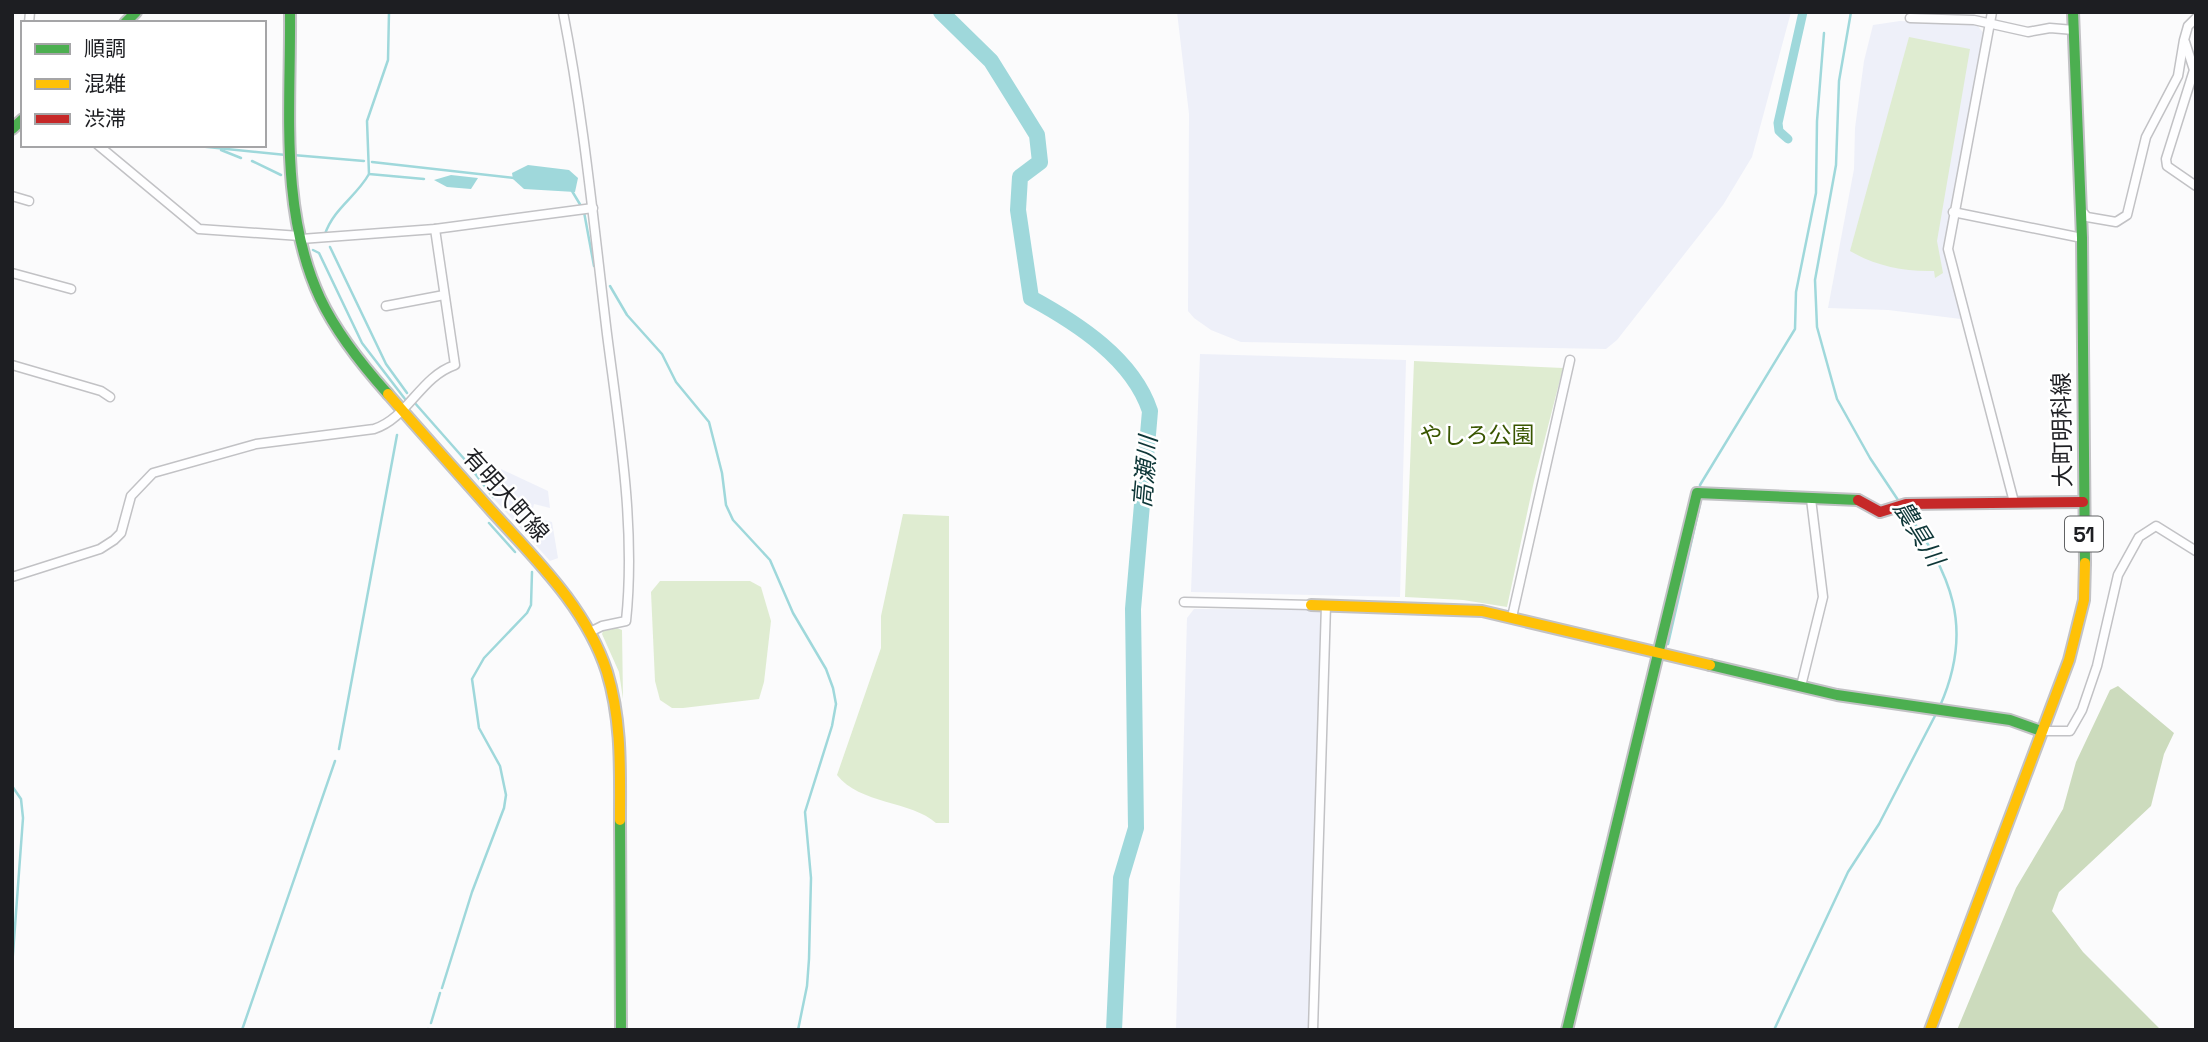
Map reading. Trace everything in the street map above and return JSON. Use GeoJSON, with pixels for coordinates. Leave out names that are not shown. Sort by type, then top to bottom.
{"type":"FeatureCollection","features":[{"type":"Feature","properties":{"kind":"main road","name":"有明大町線"},"geometry":{"type":"LineString","coordinates":[[290,12],[292,164],[301,238],[312,277],[330,316],[360,362],[565,593],[590,632],[608,678],[618,726],[621,1030]]}},
{"type":"Feature","properties":{"kind":"main road","name":"大町明科線"},"geometry":{"type":"LineString","coordinates":[[1930,1030],[2069,660],[2082,613],[2081,238],[2073,12]]}},
{"type":"Feature","properties":{"kind":"main road"},"geometry":{"type":"LineString","coordinates":[[1567,1030],[1697,493],[1863,501],[1884,511],[1906,504],[2083,502]]}},
{"type":"Feature","properties":{"kind":"main road"},"geometry":{"type":"LineString","coordinates":[[1311,605],[1450,608],[1512,617],[1857,699],[2010,720],[2041,731]]}},
{"type":"Feature","properties":{"kind":"street"},"geometry":{"type":"LineString","coordinates":[[563,12],[593,208],[621,447],[626,621],[602,626],[590,632]]}},
{"type":"Feature","properties":{"kind":"street"},"geometry":{"type":"LineString","coordinates":[[1992,12],[1953,212],[1950,257],[2014,502]]}},
{"type":"Feature","properties":{"kind":"street"},"geometry":{"type":"LineString","coordinates":[[1910,18],[1989,22],[2028,32],[2050,28],[2074,30]]}},
{"type":"Feature","properties":{"kind":"street"},"geometry":{"type":"LineString","coordinates":[[2080,209],[2087,217],[2116,222],[2127,215],[2146,137],[2178,76],[2188,26],[2196,18]]}},
{"type":"Feature","properties":{"kind":"street"},"geometry":{"type":"LineString","coordinates":[[2184,40],[2194,70],[2166,159],[2167,166],[2196,186]]}},
{"type":"Feature","properties":{"kind":"street"},"geometry":{"type":"LineString","coordinates":[[100,147],[199,229],[301,238],[435,229],[593,208]]}},
{"type":"Feature","properties":{"kind":"street"},"geometry":{"type":"LineString","coordinates":[[12,197],[29,201]]}},
{"type":"Feature","properties":{"kind":"street"},"geometry":{"type":"LineString","coordinates":[[1953,212],[2081,238]]}},
{"type":"Feature","properties":{"kind":"street"},"geometry":{"type":"LineString","coordinates":[[12,577],[100,549],[114,540],[121,533],[131,496],[153,473],[256,444],[387,425],[431,379],[455,365],[435,229]]}},
{"type":"Feature","properties":{"kind":"street"},"geometry":{"type":"LineString","coordinates":[[12,273],[71,289]]}},
{"type":"Feature","properties":{"kind":"street"},"geometry":{"type":"LineString","coordinates":[[386,306],[444,295]]}},
{"type":"Feature","properties":{"kind":"street"},"geometry":{"type":"LineString","coordinates":[[1512,617],[1570,360]]}},
{"type":"Feature","properties":{"kind":"street"},"geometry":{"type":"LineString","coordinates":[[12,365],[101,391],[110,397]]}},
{"type":"Feature","properties":{"kind":"street"},"geometry":{"type":"LineString","coordinates":[[1801,686],[1823,597],[1811,499]]}},
{"type":"Feature","properties":{"kind":"street"},"geometry":{"type":"LineString","coordinates":[[2041,731],[2070,731],[2082,710],[2109,624],[2118,575],[2140,537],[2156,526],[2196,551]]}},
{"type":"Feature","properties":{"kind":"street"},"geometry":{"type":"LineString","coordinates":[[1184,602],[1311,605]]}},
{"type":"Feature","properties":{"kind":"street"},"geometry":{"type":"LineString","coordinates":[[1313,1030],[1326,605]]}},
{"type":"Feature","properties":{"kind":"shaded area"},"geometry":{"type":"Polygon","coordinates":[[[1177,12],[1791,12],[1752,157],[1723,205],[1617,340],[1606,349],[1241,342],[1211,330],[1194,318],[1188,311],[1189,114],[1177,12]]]}},
{"type":"Feature","properties":{"kind":"shaded area"},"geometry":{"type":"Polygon","coordinates":[[[1900,21],[1977,25],[1984,34],[1946,245],[1961,319],[1888,310],[1828,308],[1854,169],[1855,128],[1864,61],[1873,25],[1900,21]]]}},
{"type":"Feature","properties":{"kind":"shaded area"},"geometry":{"type":"Polygon","coordinates":[[[1200,354],[1406,360],[1400,597],[1191,592],[1200,354]]]}},
{"type":"Feature","properties":{"kind":"shaded area"},"geometry":{"type":"Polygon","coordinates":[[[501,469],[548,491],[550,508],[534,504],[531,517],[552,522],[558,558],[550,561],[494,499],[493,492],[501,469]]]}},
{"type":"Feature","properties":{"kind":"shaded area"},"geometry":{"type":"Polygon","coordinates":[[[1194,609],[1319,610],[1322,614],[1311,1030],[1176,1030],[1187,618],[1194,609]]]}},
{"type":"Feature","properties":{"kind":"green space"},"geometry":{"type":"Polygon","coordinates":[[[1909,37],[1970,49],[1937,241],[1943,273],[1935,278],[1934,271],[1890,267],[1850,251],[1909,37]]]}},
{"type":"Feature","properties":{"kind":"green space","name":"やしろ公園"},"geometry":{"type":"Polygon","coordinates":[[[1414,361],[1563,368],[1534,481],[1507,607],[1463,600],[1405,597],[1414,361]]]}},
{"type":"Feature","properties":{"kind":"green space"},"geometry":{"type":"Polygon","coordinates":[[[903,514],[949,516],[949,823],[936,823],[914,810],[858,792],[837,775],[881,648],[881,616],[903,514]]]}},
{"type":"Feature","properties":{"kind":"green space"},"geometry":{"type":"Polygon","coordinates":[[[660,581],[750,581],[761,587],[771,621],[764,682],[759,699],[683,708],[672,708],[660,700],[655,681],[651,592],[660,581]]]}},
{"type":"Feature","properties":{"kind":"green space"},"geometry":{"type":"Polygon","coordinates":[[[617,628],[622,630],[623,699],[619,672],[602,634],[603,631],[617,628]]]}},
{"type":"Feature","properties":{"kind":"green space"},"geometry":{"type":"Polygon","coordinates":[[[2118,686],[2174,733],[2164,754],[2151,806],[2059,892],[2052,911],[2083,952],[2161,1030],[1957,1030],[2016,888],[2063,809],[2076,762],[2110,690],[2118,686]]]}},
{"type":"Feature","properties":{"kind":"water"},"geometry":{"type":"Polygon","coordinates":[[[528,165],[569,170],[578,178],[575,192],[524,189],[513,179],[512,173],[528,165]]]}},
{"type":"Feature","properties":{"kind":"water"},"geometry":{"type":"Polygon","coordinates":[[[451,175],[478,178],[471,189],[447,187],[434,180],[451,175]]]}},
{"type":"Feature","properties":{"kind":"waterway"},"geometry":{"type":"LineString","coordinates":[[389,12],[388,60],[367,121],[369,174],[424,179]]}},
{"type":"Feature","properties":{"kind":"waterway","name":"高瀬川"},"geometry":{"type":"LineString","coordinates":[[941,12],[991,61],[1037,135],[1040,162],[1020,177],[1018,210],[1031,298],[1084,331],[1117,359],[1142,392],[1150,411],[1133,609],[1136,828],[1121,878],[1114,1030]]}},
{"type":"Feature","properties":{"kind":"waterway"},"geometry":{"type":"LineString","coordinates":[[1788,139],[1779,131],[1778,123],[1803,12]]}},
{"type":"Feature","properties":{"kind":"waterway","name":"農具川"},"geometry":{"type":"LineString","coordinates":[[1851,12],[1839,81],[1836,165],[1815,280],[1817,327],[1837,399],[1870,458],[1900,503]]}},
{"type":"Feature","properties":{"kind":"waterway"},"geometry":{"type":"LineString","coordinates":[[1700,490],[1700,485],[1795,329],[1796,292],[1816,193],[1817,121],[1824,33]]}},
{"type":"Feature","properties":{"kind":"waterway"},"geometry":{"type":"LineString","coordinates":[[208,147],[286,155]]}},
{"type":"Feature","properties":{"kind":"waterway"},"geometry":{"type":"LineString","coordinates":[[221,150],[241,158]]}},
{"type":"Feature","properties":{"kind":"waterway"},"geometry":{"type":"LineString","coordinates":[[293,155],[364,161]]}},
{"type":"Feature","properties":{"kind":"waterway"},"geometry":{"type":"LineString","coordinates":[[252,161],[281,175]]}},
{"type":"Feature","properties":{"kind":"waterway"},"geometry":{"type":"LineString","coordinates":[[372,162],[514,178]]}},
{"type":"Feature","properties":{"kind":"waterway"},"geometry":{"type":"LineString","coordinates":[[325,234],[339,210],[369,174]]}},
{"type":"Feature","properties":{"kind":"waterway"},"geometry":{"type":"LineString","coordinates":[[572,191],[581,206]]}},
{"type":"Feature","properties":{"kind":"waterway"},"geometry":{"type":"LineString","coordinates":[[584,212],[594,266]]}},
{"type":"Feature","properties":{"kind":"waterway"},"geometry":{"type":"LineString","coordinates":[[330,247],[386,364],[407,393]]}},
{"type":"Feature","properties":{"kind":"waterway"},"geometry":{"type":"LineString","coordinates":[[313,250],[319,253],[362,343],[405,399]]}},
{"type":"Feature","properties":{"kind":"waterway"},"geometry":{"type":"LineString","coordinates":[[610,286],[627,315],[662,354],[676,382],[709,422],[722,473],[726,505],[733,520],[770,560],[793,613],[826,669],[833,688],[836,704],[832,726],[805,812],[811,878],[809,959],[807,986],[798,1030]]}},
{"type":"Feature","properties":{"kind":"waterway"},"geometry":{"type":"LineString","coordinates":[[414,402],[466,461]]}},
{"type":"Feature","properties":{"kind":"waterway"},"geometry":{"type":"LineString","coordinates":[[339,749],[397,435]]}},
{"type":"Feature","properties":{"kind":"waterway"},"geometry":{"type":"LineString","coordinates":[[470,467],[493,497]]}},
{"type":"Feature","properties":{"kind":"waterway"},"geometry":{"type":"LineString","coordinates":[[1668,644],[1700,504]]}},
{"type":"Feature","properties":{"kind":"waterway","name":"農具川"},"geometry":{"type":"LineString","coordinates":[[1904,508],[1934,556],[1953,602],[1956,651],[1940,706]]}},
{"type":"Feature","properties":{"kind":"waterway"},"geometry":{"type":"LineString","coordinates":[[489,523],[515,552]]}},
{"type":"Feature","properties":{"kind":"waterway"},"geometry":{"type":"LineString","coordinates":[[442,988],[472,892],[504,808],[506,795],[500,766],[479,728],[472,679],[484,658],[527,613],[531,605],[532,572]]}},
{"type":"Feature","properties":{"kind":"waterway","name":"農具川"},"geometry":{"type":"LineString","coordinates":[[1774,1030],[1848,872],[1879,824],[1937,712]]}},
{"type":"Feature","properties":{"kind":"waterway"},"geometry":{"type":"LineString","coordinates":[[242,1030],[335,761]]}},
{"type":"Feature","properties":{"kind":"waterway"},"geometry":{"type":"LineString","coordinates":[[12,786],[21,799],[23,818],[12,967]]}},
{"type":"Feature","properties":{"kind":"waterway"},"geometry":{"type":"LineString","coordinates":[[431,1023],[440,993]]}},
{"type":"Feature","properties":{"kind":"traffic: fast"},"geometry":{"type":"LineString","coordinates":[[127,21],[136,12]]}},
{"type":"Feature","properties":{"kind":"traffic: fast"},"geometry":{"type":"LineString","coordinates":[[290,12],[290,157],[298,229],[307,264],[334,324],[388,394]]}},
{"type":"Feature","properties":{"kind":"traffic: fast"},"geometry":{"type":"LineString","coordinates":[[2073,12],[2082,238],[2085,563]]}},
{"type":"Feature","properties":{"kind":"traffic: fast"},"geometry":{"type":"LineString","coordinates":[[12,129],[21,121]]}},
{"type":"Feature","properties":{"kind":"traffic: fast"},"geometry":{"type":"LineString","coordinates":[[1567,1030],[1697,493],[1858,500]]}},
{"type":"Feature","properties":{"kind":"traffic: fast"},"geometry":{"type":"LineString","coordinates":[[1710,665],[1837,695],[2010,720],[2041,731]]}},
{"type":"Feature","properties":{"kind":"traffic: fast"},"geometry":{"type":"LineString","coordinates":[[620,820],[621,1030]]}},
{"type":"Feature","properties":{"kind":"traffic: slow"},"geometry":{"type":"LineString","coordinates":[[388,394],[541,565],[573,605],[598,648],[607,672],[615,709],[619,746],[620,820]]}},
{"type":"Feature","properties":{"kind":"traffic: slow"},"geometry":{"type":"LineString","coordinates":[[1930,1030],[2069,660],[2084,600],[2085,563]]}},
{"type":"Feature","properties":{"kind":"traffic: slow"},"geometry":{"type":"LineString","coordinates":[[1311,605],[1482,611],[1710,665]]}},
{"type":"Feature","properties":{"kind":"traffic: jam"},"geometry":{"type":"LineString","coordinates":[[1858,500],[1880,512],[1906,504],[2083,502]]}}]}
